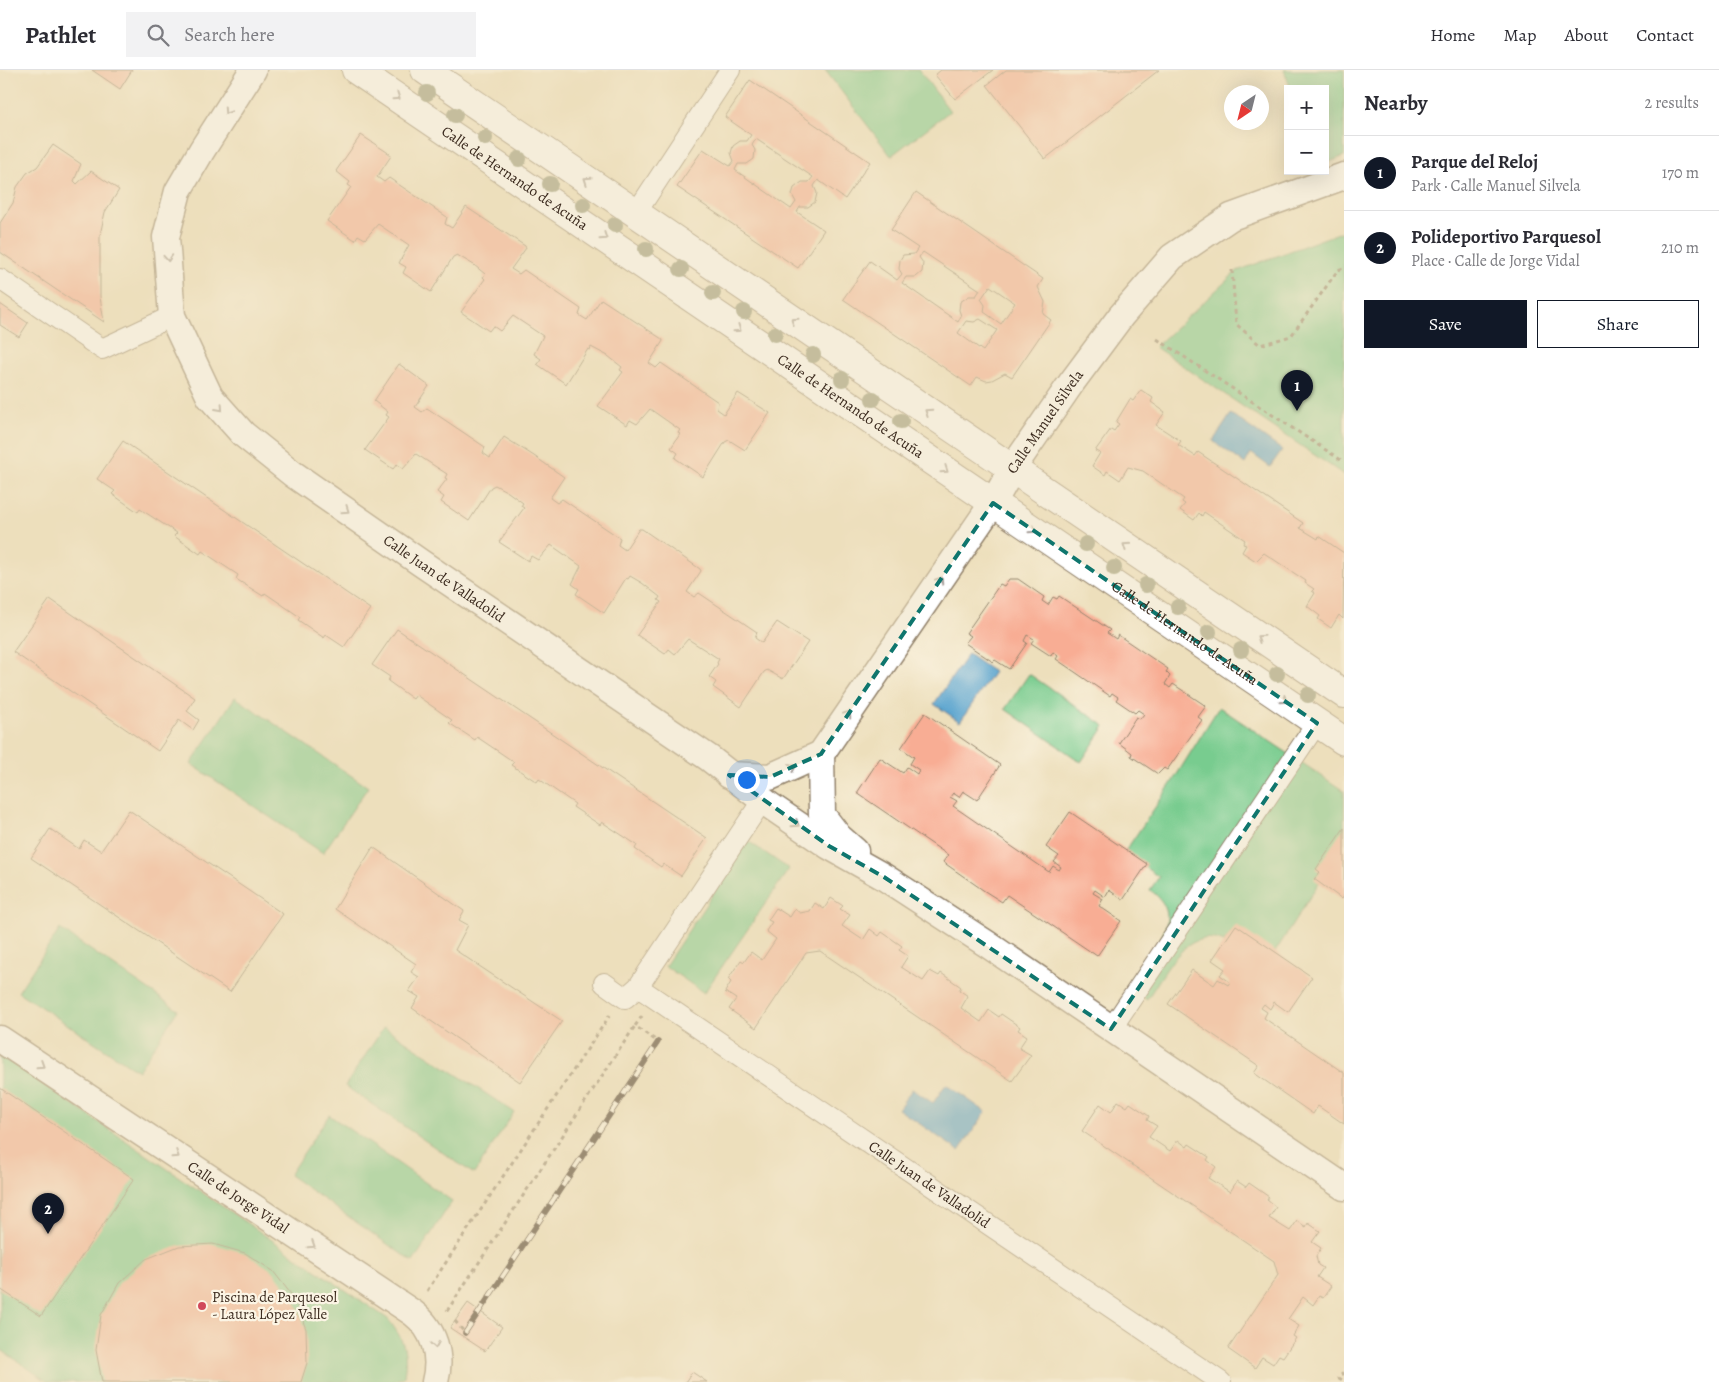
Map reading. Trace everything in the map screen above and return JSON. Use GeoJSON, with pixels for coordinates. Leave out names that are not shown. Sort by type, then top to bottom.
{"type":"FeatureCollection","features":[{"type":"Feature","properties":{"kind":"street","name":"Calle Juan de Valladolid"},"geometry":{"type":"LineString","coordinates":[[253,70],[178,191],[166,237],[172,316],[210,397],[243,434],[301,479],[709,758],[762,800],[829,846],[884,877],[988,944],[1344,1187]]}},
{"type":"Feature","properties":{"kind":"street","name":"Calle de Hernando de Acuña"},"geometry":{"type":"LineString","coordinates":[[356,70],[1344,741]]}},
{"type":"Feature","properties":{"kind":"street"},"geometry":{"type":"LineString","coordinates":[[425,70],[1344,694]]}},
{"type":"Feature","properties":{"kind":"street"},"geometry":{"type":"LineString","coordinates":[[636,213],[730,70]]}},
{"type":"Feature","properties":{"kind":"street","name":"Calle Manuel Silvela"},"geometry":{"type":"LineString","coordinates":[[821,754],[993,503],[1012,469],[1121,316],[1172,258],[1231,217],[1344,176]]}},
{"type":"Feature","properties":{"kind":"street"},"geometry":{"type":"LineString","coordinates":[[0,279],[102,349],[172,316]]}},
{"type":"Feature","properties":{"kind":"street"},"geometry":{"type":"LineString","coordinates":[[1111,1029],[1317,723]]}},
{"type":"Feature","properties":{"kind":"street"},"geometry":{"type":"LineString","coordinates":[[729,774],[770,777],[821,754],[822,815],[840,837],[884,877]]}},
{"type":"Feature","properties":{"kind":"street"},"geometry":{"type":"LineString","coordinates":[[630,992],[762,800]]}},
{"type":"Feature","properties":{"kind":"street","name":"Calle Juan de Valladolid"},"geometry":{"type":"LineString","coordinates":[[604,983],[630,992],[1221,1382]]}},
{"type":"Feature","properties":{"kind":"street","name":"Calle de Jorge Vidal"},"geometry":{"type":"LineString","coordinates":[[0,1038],[413,1312],[424,1322],[434,1338],[438,1371],[435,1382]]}},
{"type":"Feature","properties":{"kind":"path"},"geometry":{"type":"LineString","coordinates":[[1232,270],[1236,324],[1260,345],[1291,336],[1338,270],[1344,268]]}},
{"type":"Feature","properties":{"kind":"path"},"geometry":{"type":"LineString","coordinates":[[1157,339],[1344,462]]}},
{"type":"Feature","properties":{"kind":"path"},"geometry":{"type":"LineString","coordinates":[[413,1312],[630,992]]}},
{"type":"Feature","properties":{"kind":"path"},"geometry":{"type":"LineString","coordinates":[[448,1310],[635,1026]]}},
{"type":"Feature","properties":{"kind":"path"},"geometry":{"type":"LineString","coordinates":[[1344,1375],[1342,1373],[1339,1378],[1344,1381]]}},
{"type":"Feature","properties":{"kind":"highlighted area"},"geometry":{"type":"Polygon","coordinates":[[[993,503],[1317,723],[1111,1029],[884,877],[829,846],[729,775],[770,777],[821,754],[993,503]]]}},
{"type":"Feature","properties":{"kind":"green space"},"geometry":{"type":"Polygon","coordinates":[[[825,70],[919,70],[950,111],[891,156],[825,70]]]}},
{"type":"Feature","properties":{"kind":"green space"},"geometry":{"type":"Polygon","coordinates":[[[1284,70],[1344,70],[1344,156],[1329,162],[1329,85],[1290,85],[1284,70]]]}},
{"type":"Feature","properties":{"kind":"green space"},"geometry":{"type":"Polygon","coordinates":[[[1344,231],[1344,475],[1155,347],[1237,271],[1344,231]]]}},
{"type":"Feature","properties":{"kind":"green space"},"geometry":{"type":"Polygon","coordinates":[[[1029,674],[1105,726],[1081,762],[1005,709],[1029,674]]]}},
{"type":"Feature","properties":{"kind":"green space"},"geometry":{"type":"Polygon","coordinates":[[[235,697],[368,787],[323,853],[191,764],[235,697]]]}},
{"type":"Feature","properties":{"kind":"green space"},"geometry":{"type":"Polygon","coordinates":[[[1219,707],[1344,791],[1344,843],[1272,957],[1232,931],[1224,942],[1211,939],[1198,940],[1188,946],[1169,965],[1147,999],[1128,986],[1162,935],[1166,926],[1167,915],[1162,902],[1150,890],[1159,877],[1124,853],[1171,784],[1219,707]]]}},
{"type":"Feature","properties":{"kind":"green space"},"geometry":{"type":"Polygon","coordinates":[[[748,841],[789,869],[704,993],[665,966],[748,841]]]}},
{"type":"Feature","properties":{"kind":"green space"},"geometry":{"type":"Polygon","coordinates":[[[60,929],[178,1010],[138,1071],[18,992],[60,929]]]}},
{"type":"Feature","properties":{"kind":"green space"},"geometry":{"type":"Polygon","coordinates":[[[384,1027],[514,1112],[474,1174],[345,1086],[384,1027]]]}},
{"type":"Feature","properties":{"kind":"green space"},"geometry":{"type":"Polygon","coordinates":[[[0,1055],[388,1319],[398,1333],[405,1352],[404,1377],[392,1382],[48,1382],[0,1349],[0,1055]]]}},
{"type":"Feature","properties":{"kind":"green space"},"geometry":{"type":"Polygon","coordinates":[[[329,1115],[452,1201],[413,1262],[289,1175],[329,1115]]]}},
{"type":"Feature","properties":{"kind":"water"},"geometry":{"type":"Polygon","coordinates":[[[1231,414],[1282,450],[1270,467],[1251,453],[1245,464],[1213,441],[1231,414]]]}},
{"type":"Feature","properties":{"kind":"water"},"geometry":{"type":"Polygon","coordinates":[[[968,654],[994,672],[960,722],[934,704],[968,654]]]}},
{"type":"Feature","properties":{"kind":"water"},"geometry":{"type":"Polygon","coordinates":[[[946,1084],[986,1112],[959,1151],[898,1109],[912,1089],[933,1103],[946,1084]]]}},
{"type":"Feature","properties":{"kind":"building"},"geometry":{"type":"Polygon","coordinates":[[[92,70],[132,70],[120,89],[92,70]]]}},
{"type":"Feature","properties":{"kind":"building"},"geometry":{"type":"Polygon","coordinates":[[[941,70],[993,70],[955,99],[935,75],[941,70]]]}},
{"type":"Feature","properties":{"kind":"building"},"geometry":{"type":"Polygon","coordinates":[[[1006,70],[1159,70],[1045,159],[987,85],[1006,70]]]}},
{"type":"Feature","properties":{"kind":"building"},"geometry":{"type":"Polygon","coordinates":[[[750,80],[870,162],[845,199],[818,180],[814,186],[817,193],[815,202],[808,207],[800,207],[797,212],[824,230],[798,268],[677,187],[703,149],[730,166],[734,161],[731,153],[733,146],[740,141],[747,141],[751,135],[725,117],[750,80]],[[756,139],[752,145],[755,150],[754,159],[747,164],[738,164],[735,170],[791,209],[796,202],[792,195],[794,188],[802,182],[809,182],[813,177],[756,139]]]}},
{"type":"Feature","properties":{"kind":"building"},"geometry":{"type":"Polygon","coordinates":[[[361,135],[391,156],[377,177],[384,182],[389,178],[447,217],[445,224],[452,228],[466,207],[525,246],[526,248],[511,269],[519,274],[524,270],[581,309],[579,315],[587,320],[601,299],[662,339],[663,341],[649,363],[656,368],[661,363],[718,402],[717,409],[724,414],[738,393],[770,413],[745,450],[729,440],[725,442],[703,477],[675,458],[678,453],[671,448],[680,434],[678,433],[680,430],[650,409],[637,424],[630,420],[627,425],[598,406],[623,372],[620,370],[622,367],[608,356],[591,347],[590,350],[588,349],[566,384],[537,364],[541,359],[534,354],[543,336],[513,316],[500,331],[493,326],[489,331],[461,312],[485,279],[483,277],[485,274],[474,265],[457,255],[453,257],[431,292],[403,273],[406,267],[399,263],[409,245],[378,224],[365,239],[358,235],[355,240],[327,221],[351,187],[348,185],[350,182],[336,171],[361,135]]]}},
{"type":"Feature","properties":{"kind":"building"},"geometry":{"type":"Polygon","coordinates":[[[53,145],[81,164],[74,181],[77,184],[91,171],[119,190],[105,212],[100,235],[100,297],[104,322],[0,252],[0,223],[13,203],[17,187],[27,173],[37,167],[53,145]]]}},
{"type":"Feature","properties":{"kind":"building"},"geometry":{"type":"Polygon","coordinates":[[[916,192],[1043,279],[1038,287],[1045,302],[1043,314],[1051,320],[1012,377],[1005,373],[986,381],[977,377],[971,386],[843,299],[870,261],[897,280],[902,274],[899,269],[900,260],[903,255],[914,254],[918,248],[891,230],[916,192]],[[923,252],[919,257],[923,263],[922,272],[916,277],[906,277],[902,283],[958,322],[961,316],[959,310],[960,302],[969,296],[976,296],[980,290],[923,252]],[[990,286],[981,299],[985,305],[984,312],[1001,324],[1015,303],[990,286]],[[980,319],[974,322],[966,321],[958,333],[983,351],[997,330],[980,319]]]}},
{"type":"Feature","properties":{"kind":"building"},"geometry":{"type":"Polygon","coordinates":[[[0,304],[28,323],[19,337],[0,325],[0,304]]]}},
{"type":"Feature","properties":{"kind":"building"},"geometry":{"type":"Polygon","coordinates":[[[399,364],[429,386],[415,407],[422,412],[427,408],[485,447],[483,453],[490,458],[504,437],[534,456],[564,477],[550,498],[557,503],[562,499],[620,538],[618,545],[625,550],[639,529],[642,529],[700,569],[701,571],[687,592],[694,597],[699,593],[757,632],[755,638],[762,643],[777,622],[808,642],[783,679],[767,670],[764,672],[741,707],[713,687],[716,682],[709,677],[718,664],[719,659],[688,639],[675,654],[669,649],[665,654],[637,635],[661,602],[658,600],[660,597],[642,583],[630,576],[628,579],[626,578],[604,613],[576,594],[579,589],[572,584],[581,566],[551,545],[538,560],[531,556],[528,561],[499,542],[524,508],[521,506],[523,503],[508,492],[495,485],[491,487],[469,521],[441,502],[444,497],[437,492],[447,479],[445,478],[447,474],[416,454],[403,469],[397,464],[393,469],[365,450],[389,417],[386,415],[388,412],[374,401],[399,364]]]}},
{"type":"Feature","properties":{"kind":"building"},"geometry":{"type":"Polygon","coordinates":[[[1141,390],[1153,398],[1151,402],[1165,412],[1156,425],[1181,441],[1178,445],[1195,456],[1198,452],[1303,523],[1300,528],[1318,539],[1319,536],[1344,553],[1343,619],[1339,615],[1331,628],[1318,619],[1320,616],[1307,606],[1315,593],[1312,591],[1314,589],[1305,583],[1306,581],[1264,553],[1256,561],[1242,552],[1246,545],[1243,544],[1245,540],[1204,512],[1202,516],[1199,513],[1194,520],[1180,510],[1185,504],[1182,502],[1184,499],[1143,471],[1128,467],[1120,480],[1107,471],[1105,475],[1092,466],[1100,453],[1095,451],[1111,429],[1114,431],[1119,424],[1116,422],[1130,399],[1133,401],[1141,390]]]}},
{"type":"Feature","properties":{"kind":"building"},"geometry":{"type":"Polygon","coordinates":[[[123,441],[370,609],[344,647],[326,635],[324,638],[298,620],[300,617],[265,593],[263,596],[236,579],[238,575],[202,551],[200,554],[174,536],[177,533],[140,509],[138,512],[112,494],[115,491],[97,479],[123,441]]]}},
{"type":"Feature","properties":{"kind":"building"},"geometry":{"type":"Polygon","coordinates":[[[1009,579],[1018,579],[1044,597],[1042,601],[1048,605],[1053,597],[1057,599],[1059,596],[1110,630],[1107,633],[1116,639],[1118,635],[1168,669],[1166,672],[1170,676],[1165,684],[1170,688],[1173,684],[1206,706],[1198,717],[1202,720],[1167,770],[1164,768],[1158,774],[1131,756],[1132,753],[1119,743],[1136,717],[1140,719],[1144,714],[1138,710],[1135,713],[1116,700],[1118,697],[1112,693],[1110,696],[1056,659],[1058,656],[1053,652],[1051,656],[1031,643],[1034,639],[1027,635],[1024,641],[1027,643],[1009,669],[995,660],[993,662],[965,643],[971,636],[966,633],[1000,584],[1004,586],[1009,579]]]}},
{"type":"Feature","properties":{"kind":"building"},"geometry":{"type":"Polygon","coordinates":[[[50,599],[195,698],[187,711],[199,720],[193,730],[179,720],[158,751],[13,652],[50,599]]]}},
{"type":"Feature","properties":{"kind":"building"},"geometry":{"type":"Polygon","coordinates":[[[397,629],[707,838],[681,876],[663,864],[661,867],[635,849],[637,845],[602,822],[600,825],[573,807],[575,804],[539,779],[537,782],[511,765],[514,762],[477,737],[475,740],[449,723],[452,720],[416,695],[413,699],[388,681],[390,677],[372,665],[397,629]]]}},
{"type":"Feature","properties":{"kind":"building"},"geometry":{"type":"Polygon","coordinates":[[[925,713],[1000,765],[977,800],[963,791],[959,797],[953,793],[950,797],[957,801],[953,806],[1049,872],[1053,866],[1059,870],[1061,867],[1054,862],[1059,856],[1046,847],[1070,812],[1147,864],[1123,900],[1109,890],[1105,897],[1095,890],[1093,893],[1103,899],[1099,906],[1121,921],[1097,956],[1007,895],[1002,902],[983,890],[943,862],[948,855],[857,793],[880,758],[903,773],[907,767],[917,774],[919,770],[910,764],[914,757],[901,748],[925,713]]]}},
{"type":"Feature","properties":{"kind":"building"},"geometry":{"type":"Polygon","coordinates":[[[129,810],[283,914],[230,992],[31,858],[50,829],[79,849],[84,840],[101,851],[129,810]]]}},
{"type":"Feature","properties":{"kind":"building"},"geometry":{"type":"Polygon","coordinates":[[[1344,828],[1344,896],[1342,899],[1314,879],[1320,872],[1316,869],[1344,828]]]}},
{"type":"Feature","properties":{"kind":"building"},"geometry":{"type":"Polygon","coordinates":[[[373,847],[464,911],[459,920],[468,925],[455,950],[562,1021],[520,1082],[412,1008],[419,997],[409,991],[419,977],[411,972],[416,964],[335,909],[373,847]]]}},
{"type":"Feature","properties":{"kind":"building"},"geometry":{"type":"Polygon","coordinates":[[[831,898],[843,906],[840,909],[850,915],[842,926],[863,940],[870,929],[879,936],[882,932],[902,946],[899,950],[908,956],[901,967],[923,981],[930,971],[939,976],[941,973],[961,987],[959,990],[968,996],[961,1008],[981,1022],[989,1010],[999,1017],[1001,1014],[1020,1027],[1018,1030],[1027,1036],[1019,1048],[1031,1055],[1012,1081],[820,951],[806,953],[756,1028],[729,1009],[736,999],[725,992],[731,982],[728,979],[741,960],[744,962],[751,952],[762,960],[776,939],[766,931],[772,922],[768,920],[776,908],[790,917],[795,909],[800,913],[810,911],[815,903],[824,909],[831,898]]]}},
{"type":"Feature","properties":{"kind":"building"},"geometry":{"type":"Polygon","coordinates":[[[1236,925],[1312,977],[1288,1012],[1274,1002],[1270,1009],[1264,1004],[1261,1008],[1267,1012],[1264,1018],[1344,1073],[1344,1124],[1318,1106],[1313,1114],[1254,1073],[1259,1066],[1168,1004],[1192,970],[1214,985],[1218,979],[1228,985],[1230,982],[1220,975],[1225,969],[1212,960],[1236,925]]]}},
{"type":"Feature","properties":{"kind":"building"},"geometry":{"type":"Polygon","coordinates":[[[0,1088],[134,1179],[41,1316],[0,1289],[0,1088]]]}},
{"type":"Feature","properties":{"kind":"building"},"geometry":{"type":"Polygon","coordinates":[[[1118,1101],[1127,1107],[1130,1103],[1149,1116],[1147,1120],[1157,1126],[1149,1137],[1170,1151],[1178,1140],[1187,1147],[1189,1144],[1209,1157],[1207,1160],[1216,1167],[1208,1178],[1230,1192],[1237,1181],[1246,1187],[1249,1183],[1269,1197],[1267,1200],[1276,1207],[1269,1218],[1290,1231],[1297,1221],[1306,1227],[1308,1223],[1320,1231],[1312,1242],[1321,1248],[1316,1256],[1318,1265],[1323,1268],[1317,1277],[1331,1286],[1323,1298],[1319,1296],[1313,1305],[1303,1297],[1288,1319],[1299,1326],[1293,1336],[1296,1338],[1283,1357],[1279,1355],[1273,1364],[1262,1357],[1255,1368],[1228,1349],[1278,1275],[1274,1261],[1082,1131],[1100,1104],[1111,1112],[1118,1101]]]}},
{"type":"Feature","properties":{"kind":"building","name":"Piscina de Parquesol - Laura López Valle"},"geometry":{"type":"Polygon","coordinates":[[[213,1244],[245,1253],[273,1271],[294,1298],[306,1329],[307,1363],[301,1382],[102,1382],[96,1350],[101,1315],[119,1283],[146,1259],[179,1246],[213,1244]]]}},
{"type":"Feature","properties":{"kind":"building"},"geometry":{"type":"Polygon","coordinates":[[[468,1303],[502,1327],[485,1351],[450,1328],[468,1303]]]}},
{"type":"Feature","properties":{"kind":"building"},"geometry":{"type":"Polygon","coordinates":[[[692,1372],[707,1382],[685,1382],[692,1372]]]}},
{"type":"Feature","properties":{"kind":"railway"},"geometry":{"type":"LineString","coordinates":[[465,1333],[658,1042]]}},
{"type":"Feature","properties":{"kind":"place","name":"Parque del Reloj"},"geometry":{"type":"Point","coordinates":[1297,411]}},
{"type":"Feature","properties":{"kind":"place","name":"Polideportivo Parquesol"},"geometry":{"type":"Point","coordinates":[48,1234]}},
{"type":"Feature","properties":{"kind":"place","name":"Piscina de Parquesol - Laura López Valle"},"geometry":{"type":"Point","coordinates":[202,1306]}}]}
